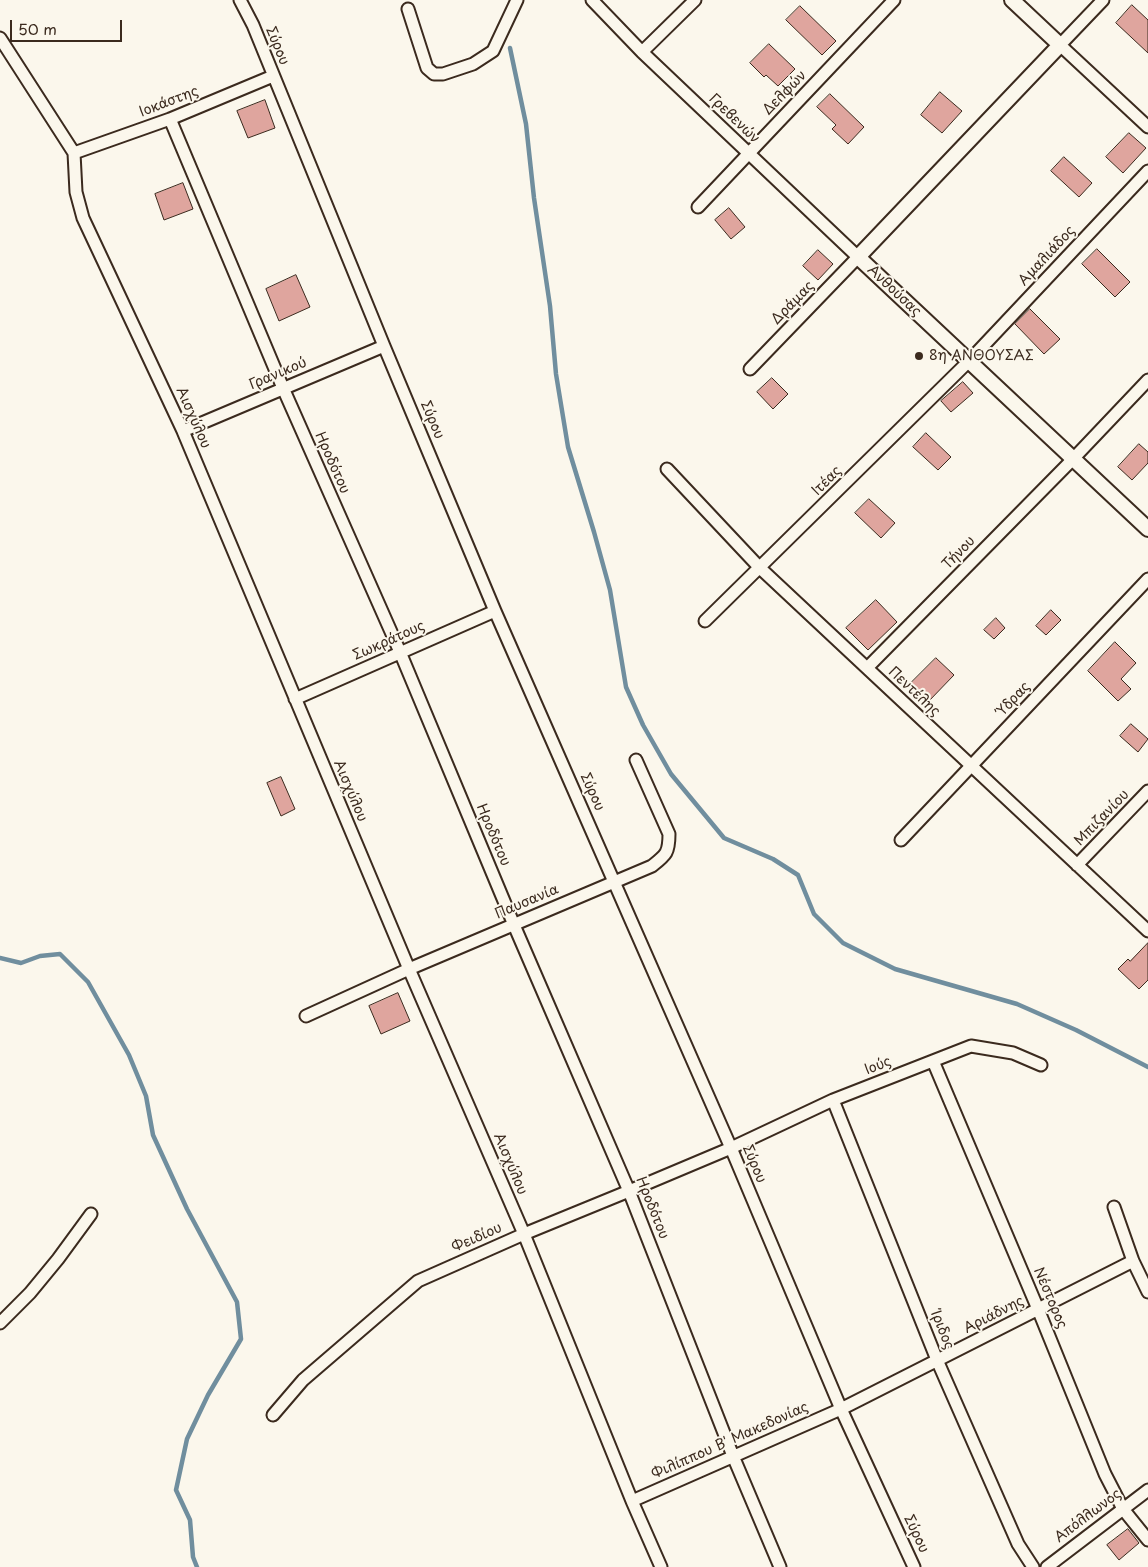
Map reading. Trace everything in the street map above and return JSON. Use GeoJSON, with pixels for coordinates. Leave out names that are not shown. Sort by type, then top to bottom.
{"type":"FeatureCollection","features":[{"type":"Feature","properties":{"kind":"street","name":"Σύρου"},"geometry":{"type":"LineString","coordinates":[[240,0],[253,25],[495,611],[731,1148],[840,1409],[914,1567]]}},
{"type":"Feature","properties":{"kind":"street"},"geometry":{"type":"LineString","coordinates":[[408,9],[427,68],[434,74],[443,74],[473,64],[493,51],[517,0]]}},
{"type":"Feature","properties":{"kind":"street","name":"Γρεβενών"},"geometry":{"type":"LineString","coordinates":[[592,0],[642,52],[858,257]]}},
{"type":"Feature","properties":{"kind":"street"},"geometry":{"type":"LineString","coordinates":[[642,52],[695,0]]}},
{"type":"Feature","properties":{"kind":"street","name":"Δελφών"},"geometry":{"type":"LineString","coordinates":[[698,207],[894,0]]}},
{"type":"Feature","properties":{"kind":"street"},"geometry":{"type":"LineString","coordinates":[[1012,0],[1148,127]]}},
{"type":"Feature","properties":{"kind":"street"},"geometry":{"type":"LineString","coordinates":[[1060,45],[1103,0]]}},
{"type":"Feature","properties":{"kind":"street"},"geometry":{"type":"LineString","coordinates":[[0,38],[74,152]]}},
{"type":"Feature","properties":{"kind":"street","name":"Ανθούσας"},"geometry":{"type":"LineString","coordinates":[[1060,45],[858,257],[1148,530]]}},
{"type":"Feature","properties":{"kind":"street","name":"Ιοκάστης"},"geometry":{"type":"LineString","coordinates":[[74,152],[170,119],[273,76]]}},
{"type":"Feature","properties":{"kind":"street","name":"Ηροδότου"},"geometry":{"type":"LineString","coordinates":[[170,119],[282,388],[400,652],[514,925],[629,1191],[733,1456],[780,1567]]}},
{"type":"Feature","properties":{"kind":"street","name":"Αισχύλου"},"geometry":{"type":"LineString","coordinates":[[74,152],[76,192],[83,218],[183,431],[409,969],[524,1234],[632,1501],[661,1567]]}},
{"type":"Feature","properties":{"kind":"street","name":"Αμαλιάδος"},"geometry":{"type":"LineString","coordinates":[[969,360],[1148,171]]}},
{"type":"Feature","properties":{"kind":"street","name":"Δράμας"},"geometry":{"type":"LineString","coordinates":[[750,369],[858,257]]}},
{"type":"Feature","properties":{"kind":"street","name":"Γρανικού"},"geometry":{"type":"LineString","coordinates":[[183,431],[384,346]]}},
{"type":"Feature","properties":{"kind":"street","name":"Ιτέας"},"geometry":{"type":"LineString","coordinates":[[705,621],[969,360]]}},
{"type":"Feature","properties":{"kind":"street","name":"Τήνου"},"geometry":{"type":"LineString","coordinates":[[867,668],[1148,380]]}},
{"type":"Feature","properties":{"kind":"street","name":"Πεντέλης"},"geometry":{"type":"LineString","coordinates":[[667,469],[760,568],[1148,931]]}},
{"type":"Feature","properties":{"kind":"street","name":"Ύδρας"},"geometry":{"type":"LineString","coordinates":[[901,840],[1148,579]]}},
{"type":"Feature","properties":{"kind":"street","name":"Σωκράτους"},"geometry":{"type":"LineString","coordinates":[[295,699],[495,611]]}},
{"type":"Feature","properties":{"kind":"street","name":"Παυσανία"},"geometry":{"type":"LineString","coordinates":[[306,1016],[409,969],[652,866],[663,857],[669,847],[669,834],[636,760]]}},
{"type":"Feature","properties":{"kind":"street","name":"Μπιζανίου"},"geometry":{"type":"LineString","coordinates":[[1077,865],[1148,791]]}},
{"type":"Feature","properties":{"kind":"street","name":"Ιούς"},"geometry":{"type":"LineString","coordinates":[[731,1148],[833,1100],[971,1046],[1013,1053],[1041,1065]]}},
{"type":"Feature","properties":{"kind":"street","name":"Νέστορος"},"geometry":{"type":"LineString","coordinates":[[933,1061],[1038,1309],[1105,1474],[1123,1509],[1148,1540]]}},
{"type":"Feature","properties":{"kind":"street","name":"Ίριδος"},"geometry":{"type":"LineString","coordinates":[[833,1100],[938,1360],[1018,1544],[1033,1567]]}},
{"type":"Feature","properties":{"kind":"street","name":"Φειδίου"},"geometry":{"type":"LineString","coordinates":[[273,1415],[303,1380],[418,1281],[524,1234],[731,1148]]}},
{"type":"Feature","properties":{"kind":"street"},"geometry":{"type":"LineString","coordinates":[[1114,1207],[1133,1262],[1148,1292]]}},
{"type":"Feature","properties":{"kind":"street"},"geometry":{"type":"LineString","coordinates":[[0,1323],[30,1293],[91,1214]]}},
{"type":"Feature","properties":{"kind":"street","name":"Αριάδνης"},"geometry":{"type":"LineString","coordinates":[[840,1409],[1133,1262]]}},
{"type":"Feature","properties":{"kind":"street","name":"Φιλίππου Β' Μακεδονίας"},"geometry":{"type":"LineString","coordinates":[[632,1501],[840,1409]]}},
{"type":"Feature","properties":{"kind":"street","name":"Απόλλωνος"},"geometry":{"type":"LineString","coordinates":[[1047,1567],[1148,1490]]}},
{"type":"Feature","properties":{"kind":"building"},"geometry":{"type":"Polygon","coordinates":[[[1132,5],[1148,20],[1148,53],[1116,23],[1132,5]]]}},
{"type":"Feature","properties":{"kind":"building"},"geometry":{"type":"Polygon","coordinates":[[[800,6],[836,41],[822,55],[786,20],[800,6]]]}},
{"type":"Feature","properties":{"kind":"building"},"geometry":{"type":"Polygon","coordinates":[[[769,44],[795,69],[778,86],[766,75],[764,77],[750,63],[769,44]]]}},
{"type":"Feature","properties":{"kind":"building"},"geometry":{"type":"Polygon","coordinates":[[[940,92],[962,111],[942,133],[921,115],[940,92]]]}},
{"type":"Feature","properties":{"kind":"building"},"geometry":{"type":"Polygon","coordinates":[[[830,94],[864,127],[848,144],[832,129],[836,125],[817,107],[830,94]]]}},
{"type":"Feature","properties":{"kind":"building"},"geometry":{"type":"Polygon","coordinates":[[[265,100],[275,128],[248,138],[237,111],[265,100]]]}},
{"type":"Feature","properties":{"kind":"building"},"geometry":{"type":"Polygon","coordinates":[[[1129,133],[1146,148],[1123,173],[1106,157],[1129,133]]]}},
{"type":"Feature","properties":{"kind":"building"},"geometry":{"type":"Polygon","coordinates":[[[1064,157],[1092,183],[1079,197],[1051,171],[1064,157]]]}},
{"type":"Feature","properties":{"kind":"building"},"geometry":{"type":"Polygon","coordinates":[[[183,183],[193,209],[164,220],[155,194],[183,183]]]}},
{"type":"Feature","properties":{"kind":"building"},"geometry":{"type":"Polygon","coordinates":[[[729,208],[745,227],[731,239],[715,220],[729,208]]]}},
{"type":"Feature","properties":{"kind":"building"},"geometry":{"type":"Polygon","coordinates":[[[1097,249],[1130,282],[1115,297],[1082,264],[1097,249]]]}},
{"type":"Feature","properties":{"kind":"building"},"geometry":{"type":"Polygon","coordinates":[[[818,250],[833,264],[818,280],[803,266],[818,250]]]}},
{"type":"Feature","properties":{"kind":"building"},"geometry":{"type":"Polygon","coordinates":[[[296,275],[310,307],[279,321],[266,289],[296,275]]]}},
{"type":"Feature","properties":{"kind":"building"},"geometry":{"type":"Polygon","coordinates":[[[1030,309],[1060,339],[1044,354],[1015,324],[1030,309]]]}},
{"type":"Feature","properties":{"kind":"building"},"geometry":{"type":"Polygon","coordinates":[[[772,378],[788,394],[773,409],[757,392],[772,378]]]}},
{"type":"Feature","properties":{"kind":"building"},"geometry":{"type":"Polygon","coordinates":[[[963,382],[973,393],[951,412],[941,401],[963,382]]]}},
{"type":"Feature","properties":{"kind":"building"},"geometry":{"type":"Polygon","coordinates":[[[926,433],[951,457],[938,470],[913,447],[926,433]]]}},
{"type":"Feature","properties":{"kind":"building"},"geometry":{"type":"Polygon","coordinates":[[[1139,444],[1148,452],[1148,463],[1132,480],[1118,467],[1139,444]]]}},
{"type":"Feature","properties":{"kind":"building"},"geometry":{"type":"Polygon","coordinates":[[[869,499],[895,523],[881,538],[855,513],[869,499]]]}},
{"type":"Feature","properties":{"kind":"building"},"geometry":{"type":"Polygon","coordinates":[[[876,600],[897,622],[868,650],[846,628],[876,600]]]}},
{"type":"Feature","properties":{"kind":"building"},"geometry":{"type":"Polygon","coordinates":[[[1051,610],[1061,620],[1046,635],[1036,626],[1051,610]]]}},
{"type":"Feature","properties":{"kind":"building"},"geometry":{"type":"Polygon","coordinates":[[[996,618],[1005,628],[994,639],[984,630],[996,618]]]}},
{"type":"Feature","properties":{"kind":"building"},"geometry":{"type":"Polygon","coordinates":[[[1115,642],[1136,663],[1121,679],[1131,689],[1118,701],[1088,671],[1115,642]]]}},
{"type":"Feature","properties":{"kind":"building"},"geometry":{"type":"Polygon","coordinates":[[[936,658],[954,675],[928,702],[910,684],[936,658]]]}},
{"type":"Feature","properties":{"kind":"building"},"geometry":{"type":"Polygon","coordinates":[[[1131,724],[1148,739],[1138,752],[1120,736],[1131,724]]]}},
{"type":"Feature","properties":{"kind":"building"},"geometry":{"type":"Polygon","coordinates":[[[281,777],[295,809],[281,816],[267,783],[281,777]]]}},
{"type":"Feature","properties":{"kind":"building"},"geometry":{"type":"Polygon","coordinates":[[[1148,943],[1148,980],[1139,989],[1118,969],[1128,959],[1130,961],[1148,943]]]}},
{"type":"Feature","properties":{"kind":"building"},"geometry":{"type":"Polygon","coordinates":[[[398,993],[410,1021],[381,1034],[369,1006],[398,993]]]}},
{"type":"Feature","properties":{"kind":"building"},"geometry":{"type":"Polygon","coordinates":[[[1128,1529],[1139,1543],[1119,1560],[1107,1545],[1128,1529]]]}},
{"type":"Feature","properties":{"kind":"waterway"},"geometry":{"type":"LineString","coordinates":[[510,48],[526,124],[534,198],[550,306],[556,374],[568,447],[610,590],[626,687],[643,725],[671,774],[724,838],[773,859],[798,875],[814,914],[843,943],[895,969],[1017,1004],[1076,1030],[1148,1067]]}},
{"type":"Feature","properties":{"kind":"waterway"},"geometry":{"type":"LineString","coordinates":[[0,958],[21,963],[40,956],[60,954],[88,982],[129,1055],[146,1096],[153,1135],[187,1209],[237,1302],[241,1339],[208,1395],[187,1439],[176,1490],[190,1520],[193,1557],[197,1567]]}},
{"type":"Feature","properties":{"kind":"place","name":"8η ΑΝΘΟΥΣΑΣ"},"geometry":{"type":"Point","coordinates":[919,356]}}]}
